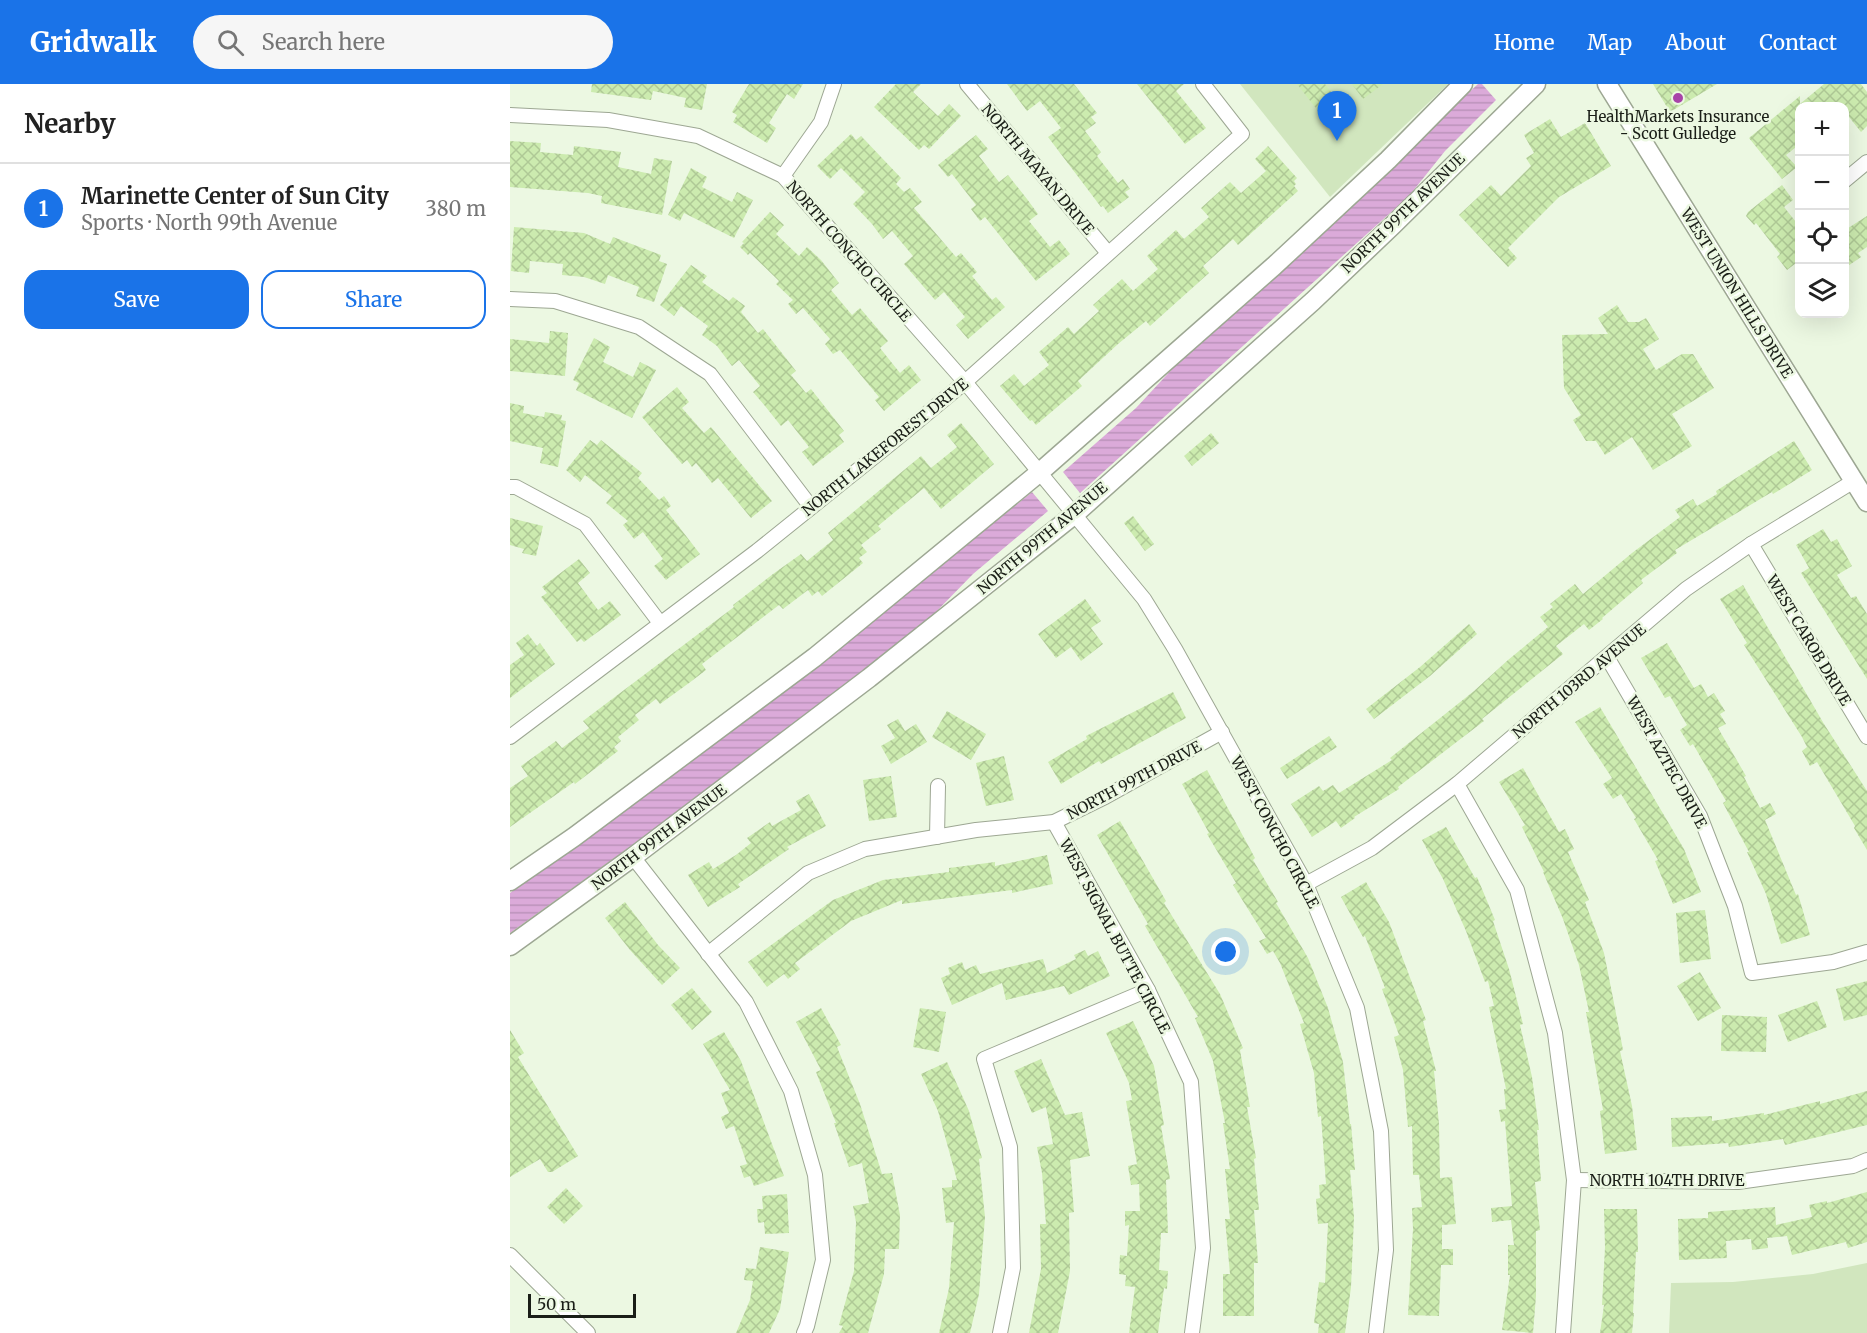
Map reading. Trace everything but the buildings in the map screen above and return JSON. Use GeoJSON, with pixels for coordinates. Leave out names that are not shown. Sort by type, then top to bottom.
{"type":"FeatureCollection","features":[{"type":"Feature","properties":{"kind":"main road"},"geometry":{"type":"LineString","coordinates":[[510,881],[584,830],[815,657],[1040,472],[1274,266],[1388,160],[1463,84]]}},
{"type":"Feature","properties":{"kind":"main road","name":"NORTH 99TH AVENUE"},"geometry":{"type":"LineString","coordinates":[[510,946],[633,857],[869,678],[1075,514],[1329,285],[1536,84]]}},
{"type":"Feature","properties":{"kind":"main road","name":"WEST UNION HILLS DRIVE"},"geometry":{"type":"LineString","coordinates":[[1607,84],[1867,502]]}},
{"type":"Feature","properties":{"kind":"street"},"geometry":{"type":"LineString","coordinates":[[783,176],[821,122],[834,84]]}},
{"type":"Feature","properties":{"kind":"street","name":"NORTH MAYAN DRIVE"},"geometry":{"type":"LineString","coordinates":[[968,84],[1108,253]]}},
{"type":"Feature","properties":{"kind":"street","name":"NORTH LAKEFOREST DRIVE"},"geometry":{"type":"LineString","coordinates":[[510,737],[757,551],[965,382],[1242,134],[1203,84]]}},
{"type":"Feature","properties":{"kind":"street","name":"NORTH CONCHO CIRCLE"},"geometry":{"type":"LineString","coordinates":[[510,115],[608,120],[698,136],[783,176],[965,382],[1075,514]]}},
{"type":"Feature","properties":{"kind":"street"},"geometry":{"type":"LineString","coordinates":[[1849,178],[1867,162]]}},
{"type":"Feature","properties":{"kind":"street"},"geometry":{"type":"LineString","coordinates":[[510,299],[555,301],[639,327],[710,374],[811,507]]}},
{"type":"Feature","properties":{"kind":"street","name":"NORTH 103RD AVENUE"},"geometry":{"type":"LineString","coordinates":[[1306,884],[1372,848],[1457,784],[1686,589],[1751,544],[1854,481]]}},
{"type":"Feature","properties":{"kind":"street"},"geometry":{"type":"LineString","coordinates":[[510,487],[585,524],[660,623]]}},
{"type":"Feature","properties":{"kind":"street","name":"WEST CONCHO CIRCLE"},"geometry":{"type":"LineString","coordinates":[[1075,514],[1122,570],[1154,614],[1222,732],[1306,884],[1357,1008],[1381,1131],[1386,1251],[1376,1333]]}},
{"type":"Feature","properties":{"kind":"street","name":"WEST CAROB DRIVE"},"geometry":{"type":"LineString","coordinates":[[1751,544],[1867,736]]}},
{"type":"Feature","properties":{"kind":"street","name":"WEST AZTEC DRIVE"},"geometry":{"type":"LineString","coordinates":[[1607,657],[1700,816],[1735,906],[1752,973],[1833,962],[1867,952]]}},
{"type":"Feature","properties":{"kind":"street","name":"NORTH 99TH DRIVE"},"geometry":{"type":"LineString","coordinates":[[708,954],[808,873],[865,849],[976,830],[1054,822],[1105,797],[1222,732]]}},
{"type":"Feature","properties":{"kind":"street"},"geometry":{"type":"LineString","coordinates":[[1457,784],[1517,890],[1555,1033],[1574,1180],[1563,1333]]}},
{"type":"Feature","properties":{"kind":"street"},"geometry":{"type":"LineString","coordinates":[[938,786],[938,837]]}},
{"type":"Feature","properties":{"kind":"street","name":"WEST SIGNAL BUTTE CIRCLE"},"geometry":{"type":"LineString","coordinates":[[1054,822],[1148,990],[1191,1082],[1203,1248],[1192,1333]]}},
{"type":"Feature","properties":{"kind":"street"},"geometry":{"type":"LineString","coordinates":[[633,857],[746,1002],[791,1091],[815,1175],[823,1260],[804,1333]]}},
{"type":"Feature","properties":{"kind":"street"},"geometry":{"type":"LineString","coordinates":[[1000,1333],[1012,1268],[1010,1147],[984,1059],[1148,990]]}},
{"type":"Feature","properties":{"kind":"street","name":"NORTH 104TH DRIVE"},"geometry":{"type":"LineString","coordinates":[[1574,1180],[1738,1182],[1853,1166],[1867,1160]]}},
{"type":"Feature","properties":{"kind":"street"},"geometry":{"type":"LineString","coordinates":[[510,1255],[588,1333]]}},
{"type":"Feature","properties":{"kind":"green space"},"geometry":{"type":"Polygon","coordinates":[[[1240,84],[1448,84],[1330,197],[1240,84]]]}},
{"type":"Feature","properties":{"kind":"green space"},"geometry":{"type":"Polygon","coordinates":[[[1867,1263],[1867,1333],[1669,1333],[1671,1283],[1733,1282],[1813,1274],[1867,1263]]]}},
{"type":"Feature","properties":{"kind":"shaded area"},"geometry":{"type":"Polygon","coordinates":[[[1478,84],[1482,84],[1496,100],[1445,151],[1409,196],[1080,493],[1063,472],[1136,408],[1175,366],[1478,84]]]}},
{"type":"Feature","properties":{"kind":"shaded area"},"geometry":{"type":"Polygon","coordinates":[[[1032,492],[1048,511],[973,574],[931,617],[862,673],[695,800],[510,933],[510,893],[852,637],[1032,492]]]}},
{"type":"Feature","properties":{"kind":"place","name":"HealthMarkets Insurance - Scott Gulledge"},"geometry":{"type":"Point","coordinates":[1678,98]}},
{"type":"Feature","properties":{"kind":"place","name":"Marinette Center of Sun City"},"geometry":{"type":"Point","coordinates":[1337,141]}}]}
